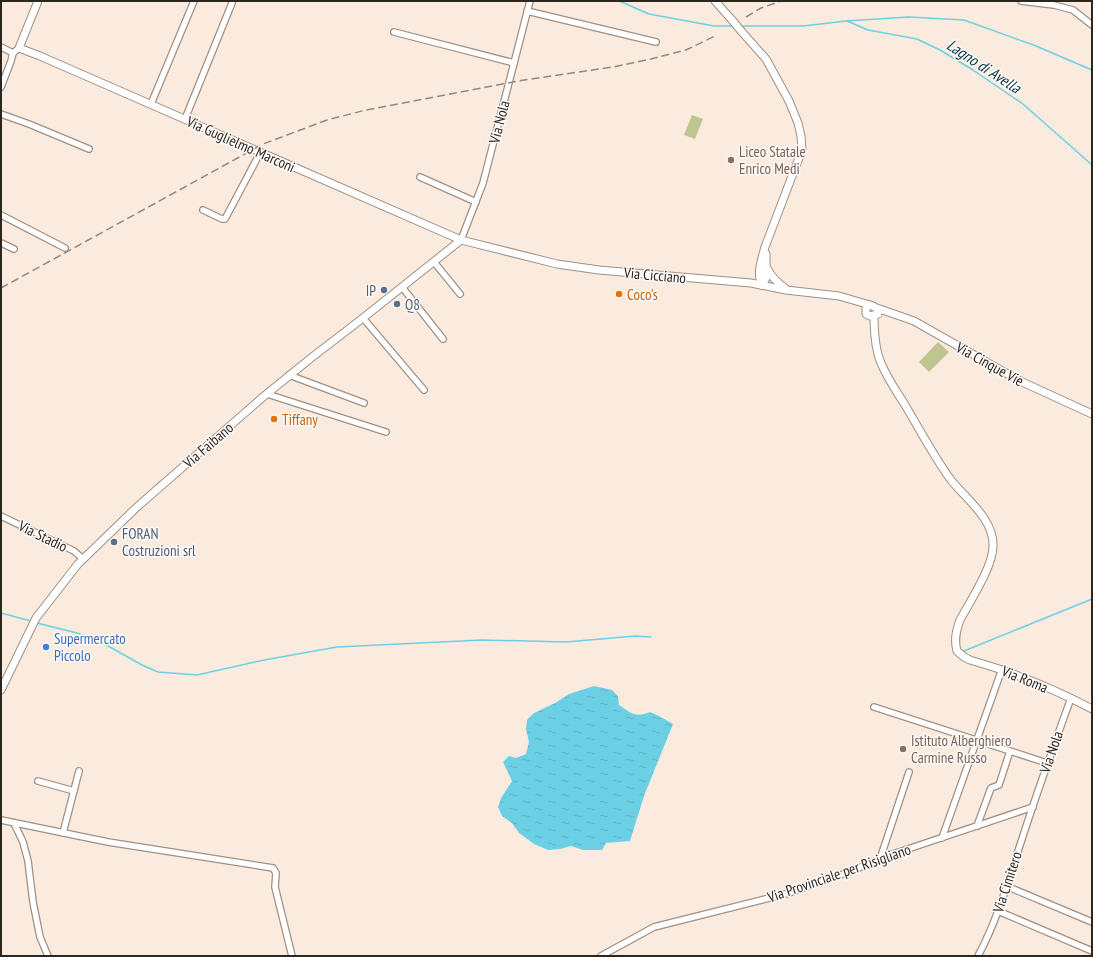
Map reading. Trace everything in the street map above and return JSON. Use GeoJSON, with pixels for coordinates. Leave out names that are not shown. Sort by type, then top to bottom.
{"type":"FeatureCollection","features":[{"type":"Feature","properties":{"kind":"street"},"geometry":{"type":"LineString","coordinates":[[12,52],[19,48],[38,1]]}},
{"type":"Feature","properties":{"kind":"street"},"geometry":{"type":"LineString","coordinates":[[151,104],[194,1]]}},
{"type":"Feature","properties":{"kind":"street","name":"Via Nola"},"geometry":{"type":"LineString","coordinates":[[461,240],[483,183],[530,1]]}},
{"type":"Feature","properties":{"kind":"street"},"geometry":{"type":"LineString","coordinates":[[715,1],[766,59],[789,102],[798,123],[801,136],[802,150],[765,247],[763,267],[766,278],[762,285]]}},
{"type":"Feature","properties":{"kind":"street"},"geometry":{"type":"LineString","coordinates":[[1021,1],[1054,5],[1073,10],[1092,25]]}},
{"type":"Feature","properties":{"kind":"street"},"geometry":{"type":"LineString","coordinates":[[185,119],[232,3]]}},
{"type":"Feature","properties":{"kind":"street"},"geometry":{"type":"LineString","coordinates":[[527,11],[656,42]]}},
{"type":"Feature","properties":{"kind":"street"},"geometry":{"type":"LineString","coordinates":[[394,32],[514,63]]}},
{"type":"Feature","properties":{"kind":"street"},"geometry":{"type":"LineString","coordinates":[[1,47],[12,52]]}},
{"type":"Feature","properties":{"kind":"street","name":"Via Guglielmo Marconi"},"geometry":{"type":"LineString","coordinates":[[19,48],[151,104],[461,240]]}},
{"type":"Feature","properties":{"kind":"street"},"geometry":{"type":"LineString","coordinates":[[1,87],[11,61],[12,52]]}},
{"type":"Feature","properties":{"kind":"street"},"geometry":{"type":"LineString","coordinates":[[1,114],[89,149]]}},
{"type":"Feature","properties":{"kind":"street"},"geometry":{"type":"LineString","coordinates":[[203,210],[225,219],[260,153]]}},
{"type":"Feature","properties":{"kind":"street"},"geometry":{"type":"LineString","coordinates":[[420,177],[476,202]]}},
{"type":"Feature","properties":{"kind":"street"},"geometry":{"type":"LineString","coordinates":[[1,215],[65,248]]}},
{"type":"Feature","properties":{"kind":"street","name":"Via Faibano"},"geometry":{"type":"LineString","coordinates":[[1,690],[34,622],[83,559],[137,507],[289,375],[461,240]]}},
{"type":"Feature","properties":{"kind":"street","name":"Via Cicciano"},"geometry":{"type":"LineString","coordinates":[[461,240],[557,264],[585,268],[751,283],[786,290],[826,294],[851,299],[871,311]]}},
{"type":"Feature","properties":{"kind":"street"},"geometry":{"type":"LineString","coordinates":[[1,242],[14,249]]}},
{"type":"Feature","properties":{"kind":"street"},"geometry":{"type":"LineString","coordinates":[[434,262],[460,294]]}},
{"type":"Feature","properties":{"kind":"street"},"geometry":{"type":"LineString","coordinates":[[751,283],[763,267]]}},
{"type":"Feature","properties":{"kind":"street"},"geometry":{"type":"LineString","coordinates":[[763,267],[774,280],[786,290]]}},
{"type":"Feature","properties":{"kind":"street"},"geometry":{"type":"LineString","coordinates":[[402,287],[443,339]]}},
{"type":"Feature","properties":{"kind":"street","name":"Via Cinque Vie"},"geometry":{"type":"LineString","coordinates":[[871,311],[890,313],[914,322],[1020,381],[1092,414]]}},
{"type":"Feature","properties":{"kind":"street","name":"Via Roma"},"geometry":{"type":"LineString","coordinates":[[871,311],[881,364],[951,480],[981,515],[993,538],[991,559],[960,620],[955,634],[957,652],[970,660],[1002,669],[1071,698],[1092,709]]}},
{"type":"Feature","properties":{"kind":"street"},"geometry":{"type":"LineString","coordinates":[[363,318],[424,390]]}},
{"type":"Feature","properties":{"kind":"street"},"geometry":{"type":"LineString","coordinates":[[289,375],[364,404]]}},
{"type":"Feature","properties":{"kind":"street"},"geometry":{"type":"LineString","coordinates":[[267,394],[386,432]]}},
{"type":"Feature","properties":{"kind":"street","name":"Via Stadio"},"geometry":{"type":"LineString","coordinates":[[1,516],[74,551],[83,559]]}},
{"type":"Feature","properties":{"kind":"street"},"geometry":{"type":"LineString","coordinates":[[942,838],[1002,669]]}},
{"type":"Feature","properties":{"kind":"street","name":"Via Nola"},"geometry":{"type":"LineString","coordinates":[[1033,807],[1047,763],[1071,698]]}},
{"type":"Feature","properties":{"kind":"street"},"geometry":{"type":"LineString","coordinates":[[874,707],[1047,763]]}},
{"type":"Feature","properties":{"kind":"street"},"geometry":{"type":"LineString","coordinates":[[977,826],[992,788],[999,785],[1010,752]]}},
{"type":"Feature","properties":{"kind":"street"},"geometry":{"type":"LineString","coordinates":[[63,833],[79,771]]}},
{"type":"Feature","properties":{"kind":"street"},"geometry":{"type":"LineString","coordinates":[[880,859],[909,772]]}},
{"type":"Feature","properties":{"kind":"street"},"geometry":{"type":"LineString","coordinates":[[38,781],[74,791]]}},
{"type":"Feature","properties":{"kind":"street","name":"Via Provinciale per Risigliano"},"geometry":{"type":"LineString","coordinates":[[601,956],[654,927],[790,893],[849,872],[880,859],[1033,807]]}},
{"type":"Feature","properties":{"kind":"street","name":"Via Cimitero"},"geometry":{"type":"LineString","coordinates":[[978,956],[988,937],[998,911],[1033,807]]}},
{"type":"Feature","properties":{"kind":"street"},"geometry":{"type":"LineString","coordinates":[[1,820],[108,842],[273,868],[276,873],[275,887],[292,956]]}},
{"type":"Feature","properties":{"kind":"street"},"geometry":{"type":"LineString","coordinates":[[14,823],[23,842],[28,861],[33,902],[40,938],[48,956]]}},
{"type":"Feature","properties":{"kind":"street"},"geometry":{"type":"LineString","coordinates":[[1006,886],[1092,922]]}},
{"type":"Feature","properties":{"kind":"street"},"geometry":{"type":"LineString","coordinates":[[998,911],[1092,950]]}},
{"type":"Feature","properties":{"kind":"green space"},"geometry":{"type":"Polygon","coordinates":[[[692,115],[703,119],[695,139],[684,135],[692,115]]]}},
{"type":"Feature","properties":{"kind":"green space"},"geometry":{"type":"Polygon","coordinates":[[[938,342],[949,352],[929,372],[919,362],[938,342]]]}},
{"type":"Feature","properties":{"kind":"water"},"geometry":{"type":"Polygon","coordinates":[[[594,686],[612,690],[618,696],[619,705],[633,714],[641,715],[650,712],[673,724],[644,796],[630,841],[606,843],[602,850],[583,850],[571,846],[548,850],[534,844],[519,833],[512,823],[502,816],[498,807],[501,798],[512,781],[503,762],[509,756],[516,758],[526,754],[529,742],[526,729],[527,720],[534,713],[555,703],[569,694],[594,686]]]}},
{"type":"Feature","properties":{"kind":"waterway"},"geometry":{"type":"LineString","coordinates":[[619,1],[649,14],[714,26],[734,26]]}},
{"type":"Feature","properties":{"kind":"waterway"},"geometry":{"type":"LineString","coordinates":[[740,26],[803,26],[846,21],[909,17],[964,20],[1036,46],[1092,70]]}},
{"type":"Feature","properties":{"kind":"waterway","name":"Lagno di Avella"},"geometry":{"type":"LineString","coordinates":[[847,21],[868,30],[917,39],[940,50],[973,70],[1023,104],[1092,165]]}},
{"type":"Feature","properties":{"kind":"waterway"},"geometry":{"type":"LineString","coordinates":[[964,651],[1092,599]]}},
{"type":"Feature","properties":{"kind":"waterway"},"geometry":{"type":"LineString","coordinates":[[1,613],[31,621]]}},
{"type":"Feature","properties":{"kind":"waterway"},"geometry":{"type":"LineString","coordinates":[[37,623],[77,633],[101,642],[142,665],[158,672],[197,675],[264,660],[337,647],[482,640],[566,642],[635,636],[651,637]]}},
{"type":"Feature","properties":{"kind":"railway"},"geometry":{"type":"LineString","coordinates":[[746,17],[761,8],[781,1]]}},
{"type":"Feature","properties":{"kind":"railway"},"geometry":{"type":"LineString","coordinates":[[1,288],[263,144],[327,120],[366,110],[524,80],[613,67],[651,59],[686,50],[717,35]]}},
{"type":"Feature","properties":{"kind":"place","name":"Liceo Statale Enrico Medi"},"geometry":{"type":"Point","coordinates":[731,160]}},
{"type":"Feature","properties":{"kind":"place","name":"IP"},"geometry":{"type":"Point","coordinates":[384,290]}},
{"type":"Feature","properties":{"kind":"place","name":"Coco's"},"geometry":{"type":"Point","coordinates":[619,294]}},
{"type":"Feature","properties":{"kind":"place","name":"Q8"},"geometry":{"type":"Point","coordinates":[397,304]}},
{"type":"Feature","properties":{"kind":"place","name":"Tiffany"},"geometry":{"type":"Point","coordinates":[274,419]}},
{"type":"Feature","properties":{"kind":"place","name":"FORAN Costruzioni srl"},"geometry":{"type":"Point","coordinates":[114,542]}},
{"type":"Feature","properties":{"kind":"place","name":"Supermercato Piccolo"},"geometry":{"type":"Point","coordinates":[46,647]}},
{"type":"Feature","properties":{"kind":"place","name":"Istituto Alberghiero Carmine Russo"},"geometry":{"type":"Point","coordinates":[903,749]}}]}
